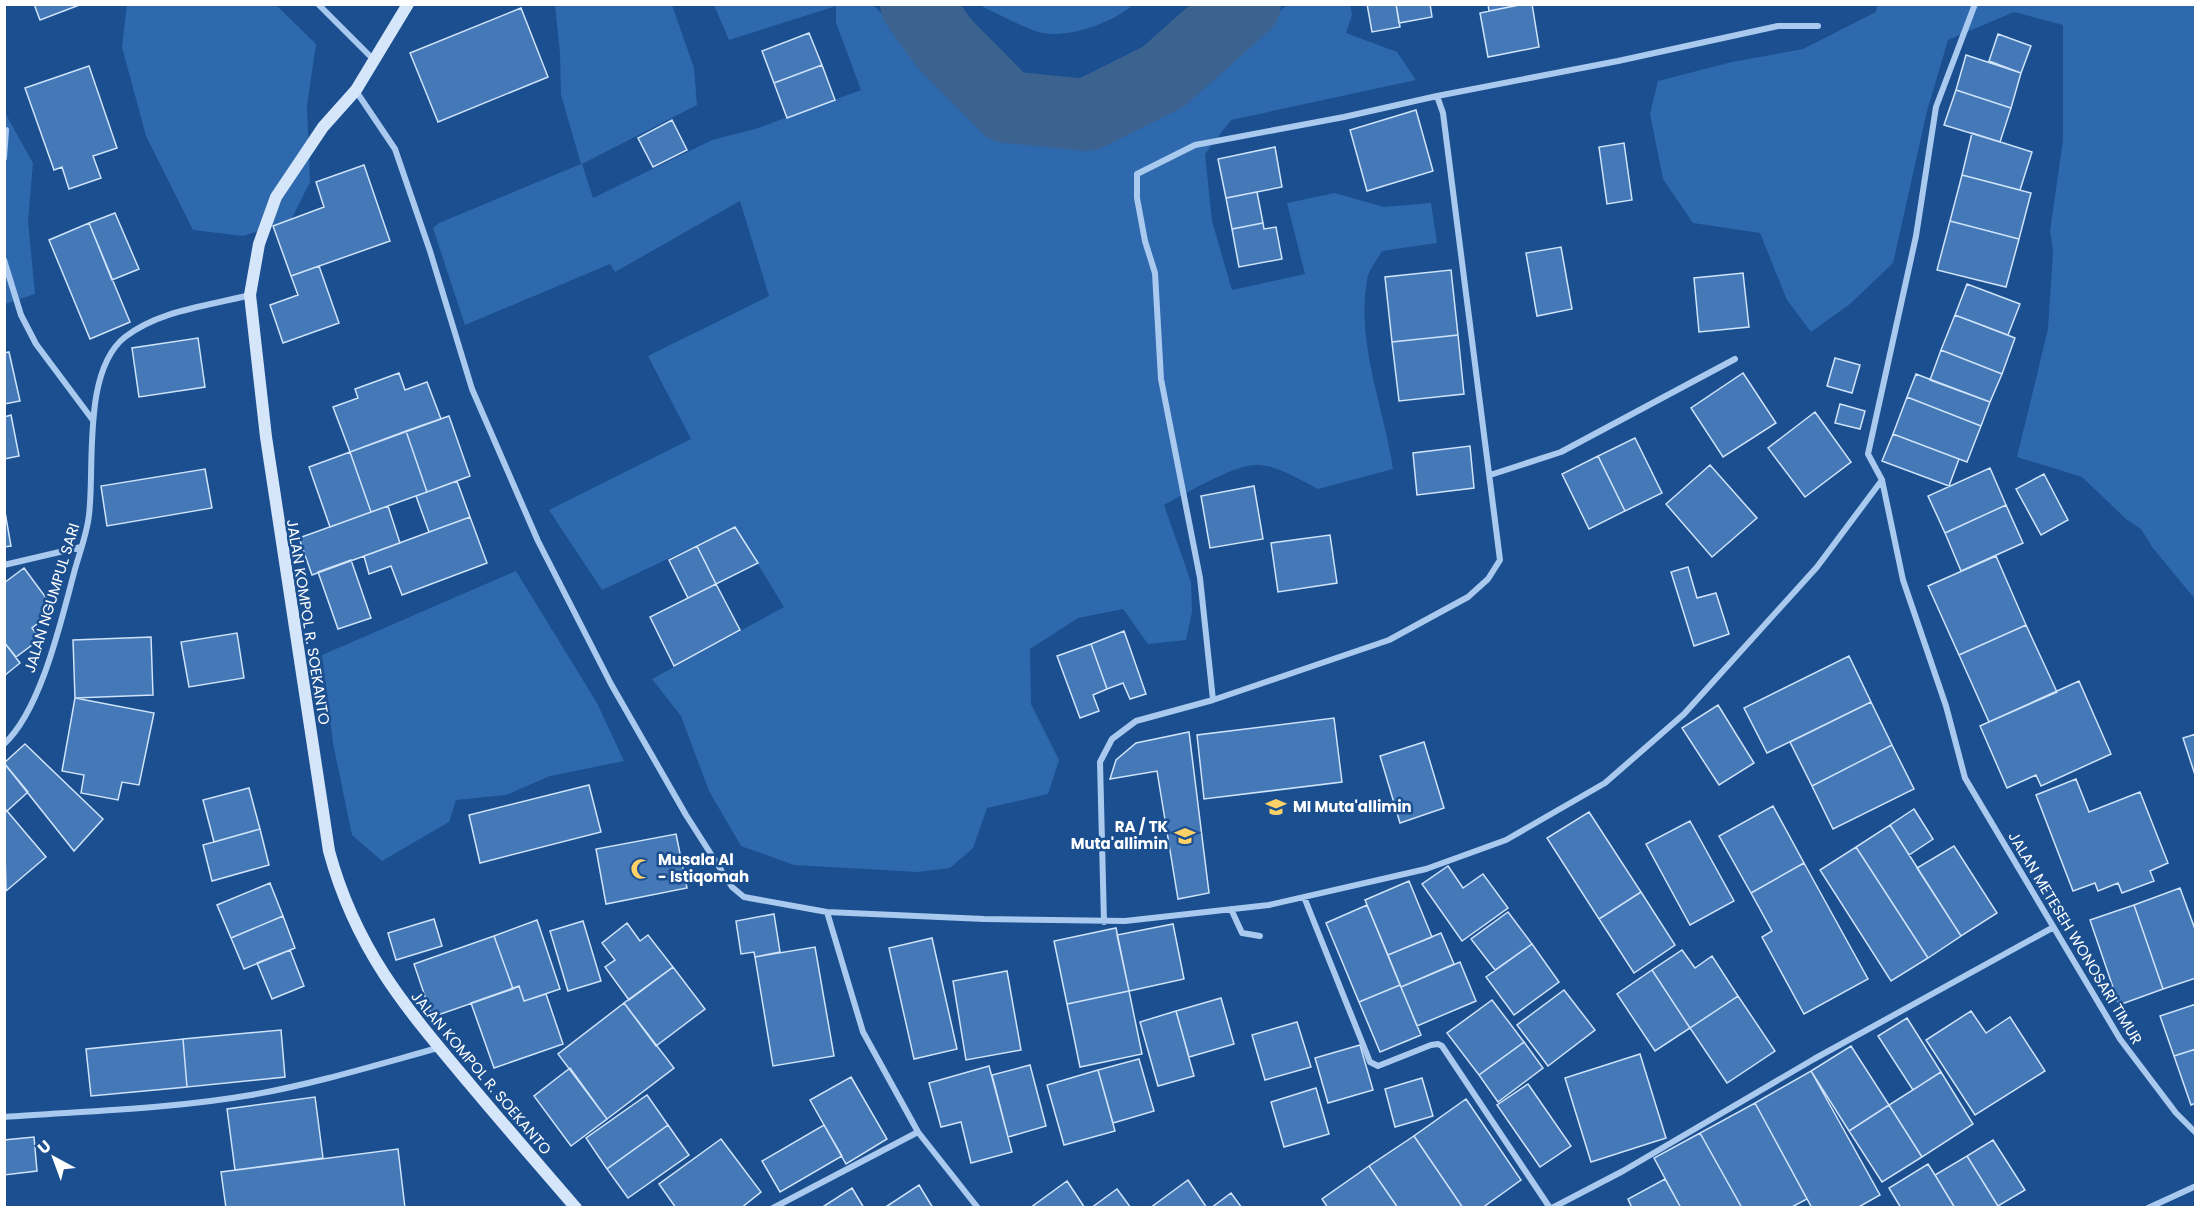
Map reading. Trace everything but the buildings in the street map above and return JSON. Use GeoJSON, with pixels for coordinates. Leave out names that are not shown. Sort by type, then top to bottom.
{"type":"FeatureCollection","features":[{"type":"Feature","properties":{"kind":"main road","name":"JALAN KOMPOL R. SOEKANTO"},"geometry":{"type":"LineString","coordinates":[[408,4],[356,90],[316,137],[276,197],[258,244],[250,295],[270,470],[329,852],[341,894],[368,950],[401,1002],[570,1205]]}},
{"type":"Feature","properties":{"kind":"street"},"geometry":{"type":"LineString","coordinates":[[318,4],[374,60]]}},
{"type":"Feature","properties":{"kind":"street","name":"JALAN METESEH WONOSARI TIMUR"},"geometry":{"type":"LineString","coordinates":[[1975,4],[1936,107],[1916,236],[1868,454],[1882,480],[1903,580],[1946,706],[1965,778],[2120,1039],[2176,1113],[2196,1133]]}},
{"type":"Feature","properties":{"kind":"street"},"geometry":{"type":"LineString","coordinates":[[1214,700],[1200,578],[1161,379],[1155,273],[1145,241],[1137,198],[1137,174],[1195,145],[1344,117],[1778,26],[1818,26]]}},
{"type":"Feature","properties":{"kind":"street"},"geometry":{"type":"LineString","coordinates":[[356,90],[395,149],[430,251],[472,389],[538,541],[616,694],[736,894],[780,905],[827,912],[1104,922],[1269,905],[1426,869],[1506,840],[1605,783],[1684,714],[1817,567],[1882,480]]}},
{"type":"Feature","properties":{"kind":"street"},"geometry":{"type":"LineString","coordinates":[[1104,922],[1100,762],[1112,739],[1136,721],[1214,700],[1389,640],[1468,597],[1488,579],[1500,561],[1443,112],[1437,96]]}},
{"type":"Feature","properties":{"kind":"street"},"geometry":{"type":"LineString","coordinates":[[4,158],[6,130]]}},
{"type":"Feature","properties":{"kind":"street"},"geometry":{"type":"LineString","coordinates":[[4,260],[21,315],[36,344],[92,419]]}},
{"type":"Feature","properties":{"kind":"street","name":"JALAN NGUMPUL SARI"},"geometry":{"type":"LineString","coordinates":[[4,744],[16,734],[32,705],[60,625],[81,547],[89,517],[92,419],[108,357],[124,338],[157,318],[250,295]]}},
{"type":"Feature","properties":{"kind":"street"},"geometry":{"type":"LineString","coordinates":[[1490,475],[1561,452],[1736,359]]}},
{"type":"Feature","properties":{"kind":"street"},"geometry":{"type":"LineString","coordinates":[[4,565],[81,547]]}},
{"type":"Feature","properties":{"kind":"street"},"geometry":{"type":"LineString","coordinates":[[1304,897],[1370,1062],[1378,1066],[1431,1045],[1442,1046],[1551,1208],[1623,1171],[1814,1059],[2052,928]]}},
{"type":"Feature","properties":{"kind":"street"},"geometry":{"type":"LineString","coordinates":[[1231,909],[1242,933],[1260,936]]}},
{"type":"Feature","properties":{"kind":"street"},"geometry":{"type":"LineString","coordinates":[[827,912],[863,1032],[918,1132],[978,1208]]}},
{"type":"Feature","properties":{"kind":"street"},"geometry":{"type":"LineString","coordinates":[[4,1117],[199,1103],[250,1095],[303,1085],[438,1048]]}},
{"type":"Feature","properties":{"kind":"street"},"geometry":{"type":"LineString","coordinates":[[773,1208],[918,1132]]}},
{"type":"Feature","properties":{"kind":"street"},"geometry":{"type":"LineString","coordinates":[[2148,1208],[2196,1186]]}},
{"type":"Feature","properties":{"kind":"shaded area"},"geometry":{"type":"Polygon","coordinates":[[[127,4],[276,5],[316,44],[307,106],[310,182],[291,220],[243,236],[193,230],[146,136],[122,47],[127,4]]]}},
{"type":"Feature","properties":{"kind":"shaded area"},"geometry":{"type":"Polygon","coordinates":[[[1350,4],[1352,15],[1346,33],[1397,52],[1416,80],[1231,120],[1205,154],[1212,221],[1232,290],[1305,274],[1287,203],[1335,193],[1384,207],[1431,203],[1437,243],[1382,251],[1367,280],[1365,328],[1368,352],[1393,469],[1318,489],[1272,467],[1248,466],[1210,480],[1164,505],[1191,582],[1192,612],[1186,640],[1148,644],[1123,609],[1078,618],[1030,649],[1031,704],[1059,760],[1048,794],[987,808],[973,848],[950,868],[917,872],[794,865],[741,846],[709,791],[681,716],[652,679],[784,607],[735,527],[602,590],[549,510],[691,439],[648,356],[769,296],[740,201],[615,272],[610,264],[465,325],[433,228],[439,223],[581,164],[561,95],[555,5],[672,5],[694,68],[697,105],[582,164],[593,198],[712,140],[755,129],[861,90],[836,23],[836,6],[729,40],[714,5],[873,5],[904,36],[1022,133],[1056,135],[1166,114],[1287,5],[1350,4]]]}},
{"type":"Feature","properties":{"kind":"shaded area"},"geometry":{"type":"Polygon","coordinates":[[[979,5],[1133,5],[1112,18],[1086,29],[1047,34],[1035,31],[979,5]]]}},
{"type":"Feature","properties":{"kind":"shaded area"},"geometry":{"type":"Polygon","coordinates":[[[1877,5],[2195,5],[2195,599],[2152,547],[2141,529],[2126,519],[2082,477],[2017,457],[2048,329],[2053,250],[2050,231],[2063,140],[2063,25],[2014,12],[1948,40],[1927,111],[1893,263],[1850,304],[1811,332],[1787,300],[1760,233],[1693,223],[1663,179],[1650,114],[1658,81],[1732,62],[1803,49],[1876,12],[1877,5]]]}},
{"type":"Feature","properties":{"kind":"shaded area"},"geometry":{"type":"Polygon","coordinates":[[[4,111],[33,163],[28,221],[35,294],[5,304],[4,111]]]}},
{"type":"Feature","properties":{"kind":"shaded area"},"geometry":{"type":"Polygon","coordinates":[[[516,571],[597,703],[624,761],[550,776],[506,795],[456,800],[449,822],[382,861],[352,835],[333,743],[322,655],[516,571]]]}},
{"type":"Feature","properties":{"kind":"waterway"},"geometry":{"type":"LineString","coordinates":[[916,4],[944,43],[1007,107],[1087,115],[1163,77],[1245,4]]}},
{"type":"Feature","properties":{"kind":"place","name":"MI Muta'allimin"},"geometry":{"type":"Point","coordinates":[1276,807]}},
{"type":"Feature","properties":{"kind":"place","name":"RA / TK Muta'allimin"},"geometry":{"type":"Point","coordinates":[1185,836]}},
{"type":"Feature","properties":{"kind":"place","name":"Musala Al - Istiqomah"},"geometry":{"type":"Point","coordinates":[641,869]}}]}
